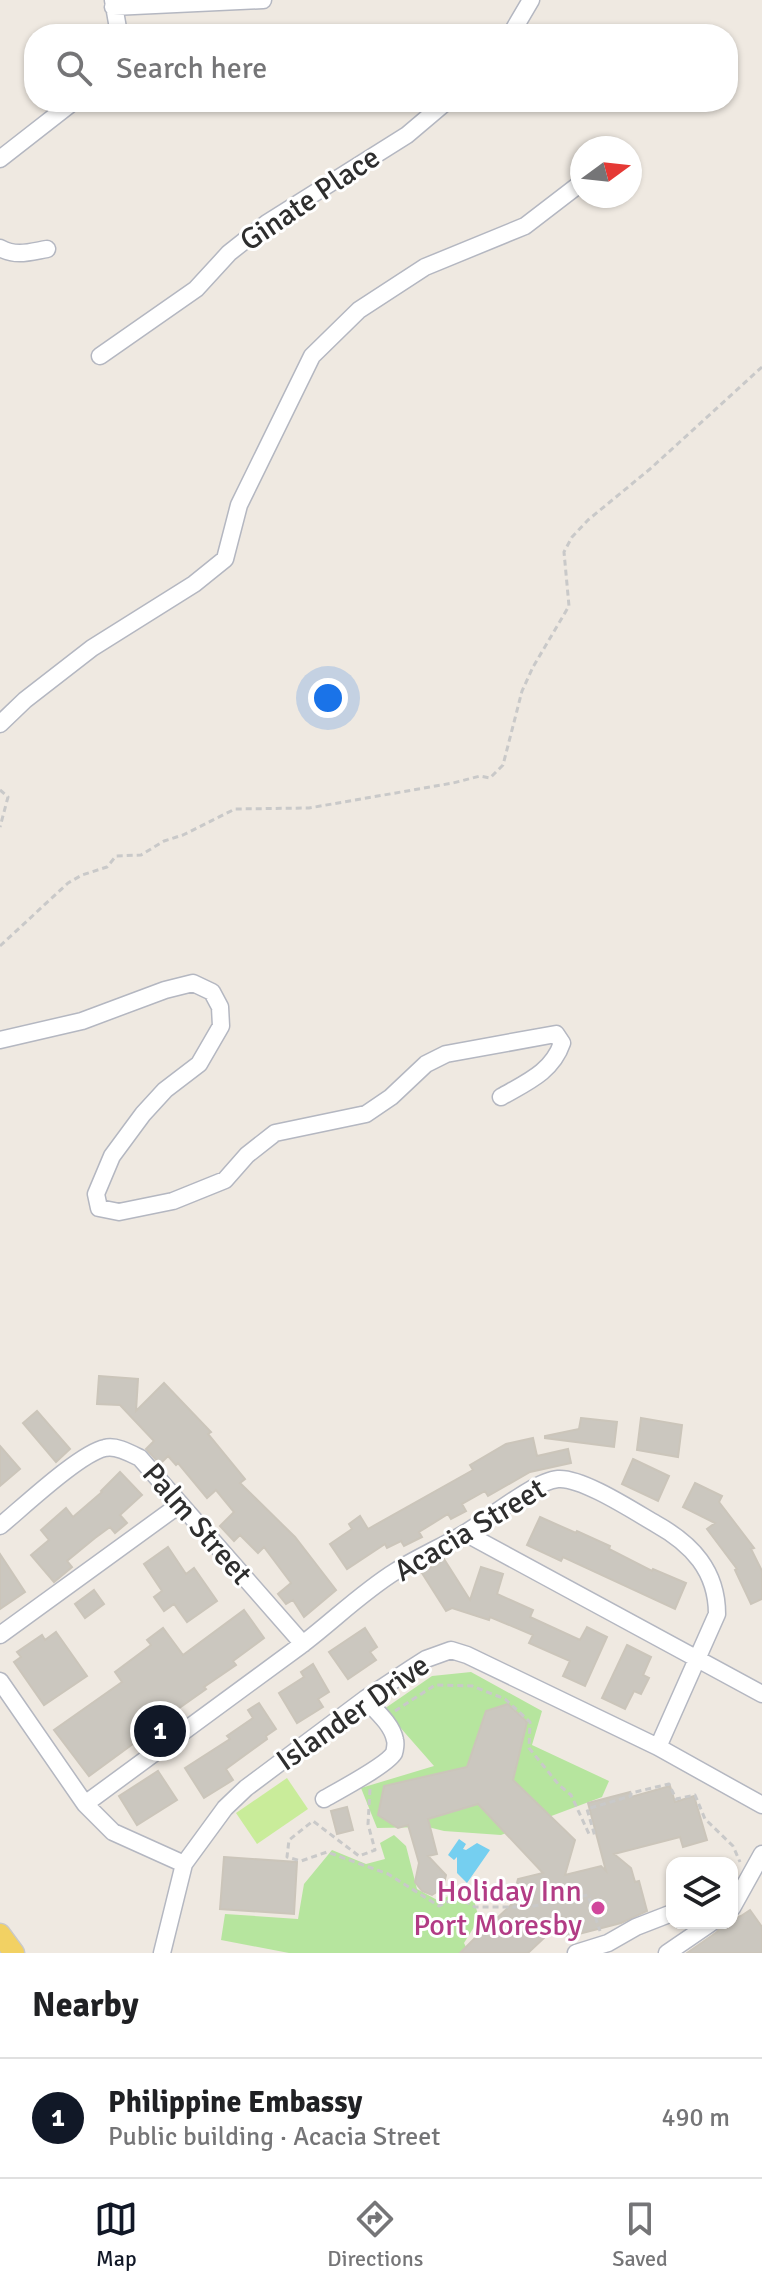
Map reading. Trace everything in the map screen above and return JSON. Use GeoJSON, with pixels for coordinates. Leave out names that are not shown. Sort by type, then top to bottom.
{"type":"FeatureCollection","features":[{"type":"Feature","properties":{"kind":"main road"},"geometry":{"type":"LineString","coordinates":[[0,1934],[14,1953]]}},
{"type":"Feature","properties":{"kind":"street"},"geometry":{"type":"LineString","coordinates":[[117,24],[113,4],[263,0]]}},
{"type":"Feature","properties":{"kind":"street"},"geometry":{"type":"LineString","coordinates":[[517,24],[531,0]]}},
{"type":"Feature","properties":{"kind":"street"},"geometry":{"type":"LineString","coordinates":[[0,159],[60,112]]}},
{"type":"Feature","properties":{"kind":"street","name":"Ginate Place"},"geometry":{"type":"LineString","coordinates":[[100,356],[196,289],[229,253],[267,223],[407,135],[434,112]]}},
{"type":"Feature","properties":{"kind":"street"},"geometry":{"type":"LineString","coordinates":[[0,724],[25,700],[92,648],[194,584],[225,559],[239,505],[312,356],[359,310],[425,267],[525,226],[570,191]]}},
{"type":"Feature","properties":{"kind":"street"},"geometry":{"type":"LineString","coordinates":[[0,248],[8,253],[20,254],[47,249]]}},
{"type":"Feature","properties":{"kind":"street"},"geometry":{"type":"LineString","coordinates":[[0,1040],[82,1021],[165,990],[193,983],[212,992],[220,1007],[221,1026],[199,1064],[165,1090],[112,1156],[96,1194],[99,1208],[119,1212],[173,1201],[225,1180],[247,1155],[275,1133],[366,1114],[391,1097],[426,1064],[446,1054],[556,1034],[562,1043],[557,1059],[538,1075],[501,1097]]}},
{"type":"Feature","properties":{"kind":"street","name":"Palm Street"},"geometry":{"type":"LineString","coordinates":[[0,1526],[86,1456],[107,1447],[128,1452],[140,1458],[303,1644]]}},
{"type":"Feature","properties":{"kind":"street","name":"Acacia Street"},"geometry":{"type":"LineString","coordinates":[[85,1804],[303,1644],[394,1572],[465,1533],[537,1486],[556,1479],[569,1479],[596,1490],[679,1537],[700,1560],[713,1586],[717,1614],[658,1747]]}},
{"type":"Feature","properties":{"kind":"street"},"geometry":{"type":"LineString","coordinates":[[0,1635],[179,1505]]}},
{"type":"Feature","properties":{"kind":"street"},"geometry":{"type":"LineString","coordinates":[[465,1533],[762,1694]]}},
{"type":"Feature","properties":{"kind":"street","name":"Islander Drive"},"geometry":{"type":"LineString","coordinates":[[162,1953],[184,1864],[217,1817],[246,1788],[365,1699],[426,1659],[451,1650],[658,1747],[762,1805]]}},
{"type":"Feature","properties":{"kind":"street"},"geometry":{"type":"LineString","coordinates":[[0,1681],[85,1804],[113,1832],[184,1864]]}},
{"type":"Feature","properties":{"kind":"street"},"geometry":{"type":"LineString","coordinates":[[324,1799],[389,1759],[394,1752],[396,1741],[389,1727],[365,1699]]}},
{"type":"Feature","properties":{"kind":"street"},"geometry":{"type":"LineString","coordinates":[[741,1881],[762,1854]]}},
{"type":"Feature","properties":{"kind":"street"},"geometry":{"type":"LineString","coordinates":[[576,1953],[608,1943],[666,1915]]}},
{"type":"Feature","properties":{"kind":"street"},"geometry":{"type":"LineString","coordinates":[[667,1953],[702,1929]]}},
{"type":"Feature","properties":{"kind":"path"},"geometry":{"type":"LineString","coordinates":[[0,946],[68,883],[107,867],[116,856],[141,855],[164,841],[235,809],[309,808],[480,776],[490,778],[503,765],[522,691],[533,667],[569,606],[564,552],[572,537],[762,367]]}},
{"type":"Feature","properties":{"kind":"path"},"geometry":{"type":"LineString","coordinates":[[0,790],[8,797],[0,827]]}},
{"type":"Feature","properties":{"kind":"path"},"geometry":{"type":"LineString","coordinates":[[392,1713],[435,1685],[472,1686],[505,1699],[530,1722],[529,1748],[576,1802],[589,1834],[594,1833],[587,1809],[631,1796],[631,1793],[669,1784],[676,1799],[695,1795],[705,1819],[733,1846],[741,1881]]}},
{"type":"Feature","properties":{"kind":"path"},"geometry":{"type":"LineString","coordinates":[[370,1781],[368,1824],[375,1850],[359,1856],[313,1821],[289,1840],[287,1857],[301,1861],[327,1852],[388,1874],[439,1906],[457,1897],[475,1907],[529,1907],[588,1895],[603,1937]]}},
{"type":"Feature","properties":{"kind":"green space"},"geometry":{"type":"Polygon","coordinates":[[[471,1672],[542,1711],[532,1745],[609,1781],[602,1797],[501,1835],[428,1827],[377,1828],[361,1788],[434,1766],[384,1709],[432,1676],[471,1672]]]}},
{"type":"Feature","properties":{"kind":"green space"},"geometry":{"type":"Polygon","coordinates":[[[287,1778],[308,1809],[257,1844],[236,1813],[287,1778]]]}},
{"type":"Feature","properties":{"kind":"green space"},"geometry":{"type":"Polygon","coordinates":[[[394,1835],[406,1846],[417,1889],[439,1901],[454,1893],[473,1896],[479,1919],[464,1943],[469,1953],[289,1953],[221,1940],[225,1914],[298,1919],[304,1884],[332,1850],[366,1864],[385,1859],[380,1843],[394,1835]]]}},
{"type":"Feature","properties":{"kind":"water"},"geometry":{"type":"Polygon","coordinates":[[[459,1839],[466,1844],[463,1849],[477,1843],[490,1850],[467,1883],[457,1873],[457,1857],[454,1860],[448,1855],[459,1839]]]}},
{"type":"Feature","properties":{"kind":"building"},"geometry":{"type":"Polygon","coordinates":[[[99,1376],[138,1379],[136,1411],[164,1383],[211,1432],[208,1434],[245,1479],[240,1483],[295,1537],[336,1590],[304,1617],[293,1600],[286,1604],[278,1594],[291,1583],[264,1547],[258,1553],[240,1535],[234,1541],[220,1526],[234,1512],[216,1490],[207,1498],[178,1463],[176,1465],[168,1456],[160,1464],[146,1449],[154,1441],[120,1405],[97,1404],[99,1376]]]}},
{"type":"Feature","properties":{"kind":"building"},"geometry":{"type":"Polygon","coordinates":[[[37,1411],[70,1449],[56,1462],[23,1423],[37,1411]]]}},
{"type":"Feature","properties":{"kind":"building"},"geometry":{"type":"Polygon","coordinates":[[[581,1418],[617,1422],[614,1447],[545,1438],[579,1429],[581,1418]]]}},
{"type":"Feature","properties":{"kind":"building"},"geometry":{"type":"Polygon","coordinates":[[[641,1418],[682,1425],[678,1457],[637,1450],[641,1418]]]}},
{"type":"Feature","properties":{"kind":"building"},"geometry":{"type":"Polygon","coordinates":[[[533,1438],[537,1456],[568,1449],[571,1463],[530,1472],[488,1496],[485,1491],[462,1504],[466,1511],[451,1519],[448,1514],[419,1532],[422,1537],[404,1546],[401,1541],[387,1548],[385,1544],[347,1569],[330,1544],[352,1529],[349,1524],[360,1516],[368,1529],[473,1470],[470,1465],[506,1444],[533,1438]]]}},
{"type":"Feature","properties":{"kind":"building"},"geometry":{"type":"Polygon","coordinates":[[[0,1446],[20,1469],[0,1486],[0,1446]]]}},
{"type":"Feature","properties":{"kind":"building"},"geometry":{"type":"Polygon","coordinates":[[[633,1459],[669,1476],[658,1501],[622,1484],[633,1459]]]}},
{"type":"Feature","properties":{"kind":"building"},"geometry":{"type":"Polygon","coordinates":[[[120,1472],[142,1495],[120,1515],[127,1523],[115,1533],[110,1527],[95,1538],[67,1561],[72,1567],[54,1582],[31,1555],[49,1540],[41,1530],[66,1508],[73,1517],[120,1472]]]}},
{"type":"Feature","properties":{"kind":"building"},"geometry":{"type":"Polygon","coordinates":[[[695,1483],[722,1496],[719,1502],[754,1548],[751,1549],[762,1571],[762,1599],[751,1604],[737,1569],[707,1529],[715,1523],[683,1507],[695,1483]]]}},
{"type":"Feature","properties":{"kind":"building"},"geometry":{"type":"Polygon","coordinates":[[[540,1517],[610,1546],[609,1549],[652,1571],[686,1583],[675,1609],[563,1557],[561,1561],[527,1545],[540,1517]]]}},
{"type":"Feature","properties":{"kind":"building"},"geometry":{"type":"Polygon","coordinates":[[[168,1547],[186,1574],[194,1568],[217,1601],[187,1622],[174,1604],[164,1611],[154,1597],[162,1591],[144,1564],[168,1547]]]}},
{"type":"Feature","properties":{"kind":"building"},"geometry":{"type":"Polygon","coordinates":[[[0,1554],[25,1592],[0,1609],[0,1554]]]}},
{"type":"Feature","properties":{"kind":"building"},"geometry":{"type":"Polygon","coordinates":[[[444,1559],[470,1600],[481,1567],[503,1574],[497,1594],[533,1610],[530,1617],[580,1640],[587,1627],[607,1637],[585,1686],[563,1676],[570,1661],[529,1643],[533,1635],[490,1617],[489,1620],[452,1608],[446,1611],[422,1573],[444,1559]]]}},
{"type":"Feature","properties":{"kind":"building"},"geometry":{"type":"Polygon","coordinates":[[[94,1590],[104,1604],[85,1618],[75,1604],[94,1590]]]}},
{"type":"Feature","properties":{"kind":"building"},"geometry":{"type":"Polygon","coordinates":[[[244,1610],[264,1638],[233,1661],[236,1665],[204,1687],[206,1689],[89,1776],[54,1730],[122,1682],[115,1672],[151,1645],[147,1640],[163,1628],[183,1655],[244,1610]]]}},
{"type":"Feature","properties":{"kind":"building"},"geometry":{"type":"Polygon","coordinates":[[[365,1628],[377,1647],[370,1652],[376,1660],[348,1679],[329,1652],[365,1628]]]}},
{"type":"Feature","properties":{"kind":"building"},"geometry":{"type":"Polygon","coordinates":[[[56,1632],[87,1676],[44,1705],[14,1662],[21,1657],[17,1652],[42,1635],[45,1640],[56,1632]]]}},
{"type":"Feature","properties":{"kind":"building"},"geometry":{"type":"Polygon","coordinates":[[[627,1645],[651,1657],[643,1675],[649,1678],[641,1694],[634,1691],[625,1709],[602,1698],[627,1645]]]}},
{"type":"Feature","properties":{"kind":"building"},"geometry":{"type":"Polygon","coordinates":[[[313,1664],[329,1692],[318,1699],[323,1707],[297,1723],[279,1693],[304,1677],[301,1672],[313,1664]]]}},
{"type":"Feature","properties":{"kind":"building"},"geometry":{"type":"Polygon","coordinates":[[[259,1703],[276,1729],[226,1769],[233,1780],[204,1798],[185,1768],[230,1739],[227,1736],[253,1718],[248,1710],[259,1703]]]}},
{"type":"Feature","properties":{"kind":"building"},"geometry":{"type":"Polygon","coordinates":[[[508,1704],[527,1722],[513,1780],[575,1840],[565,1875],[601,1866],[606,1871],[588,1803],[630,1792],[631,1797],[670,1786],[675,1802],[694,1796],[707,1840],[683,1847],[680,1837],[614,1854],[631,1868],[635,1882],[639,1881],[647,1911],[621,1923],[567,1937],[562,1917],[532,1924],[545,1937],[528,1953],[460,1953],[481,1932],[478,1929],[491,1917],[494,1921],[511,1905],[518,1879],[543,1873],[478,1804],[428,1819],[437,1854],[428,1856],[446,1875],[443,1888],[432,1895],[422,1891],[415,1882],[419,1863],[408,1825],[398,1828],[378,1815],[384,1786],[467,1767],[486,1711],[508,1704]]]}},
{"type":"Feature","properties":{"kind":"building"},"geometry":{"type":"Polygon","coordinates":[[[158,1771],[177,1800],[137,1825],[119,1796],[158,1771]]]}},
{"type":"Feature","properties":{"kind":"building"},"geometry":{"type":"Polygon","coordinates":[[[347,1807],[353,1830],[337,1834],[331,1811],[347,1807]]]}},
{"type":"Feature","properties":{"kind":"building"},"geometry":{"type":"Polygon","coordinates":[[[224,1857],[297,1862],[294,1914],[220,1909],[224,1857]]]}},
{"type":"Feature","properties":{"kind":"building"},"geometry":{"type":"Polygon","coordinates":[[[750,1910],[762,1927],[762,1953],[687,1953],[719,1929],[738,1929],[738,1917],[750,1910]]]}},
{"type":"Feature","properties":{"kind":"place","name":"Philippine Embassy"},"geometry":{"type":"Point","coordinates":[160,1731]}},
{"type":"Feature","properties":{"kind":"place","name":"Holiday Inn Port Moresby"},"geometry":{"type":"Point","coordinates":[598,1908]}}]}
